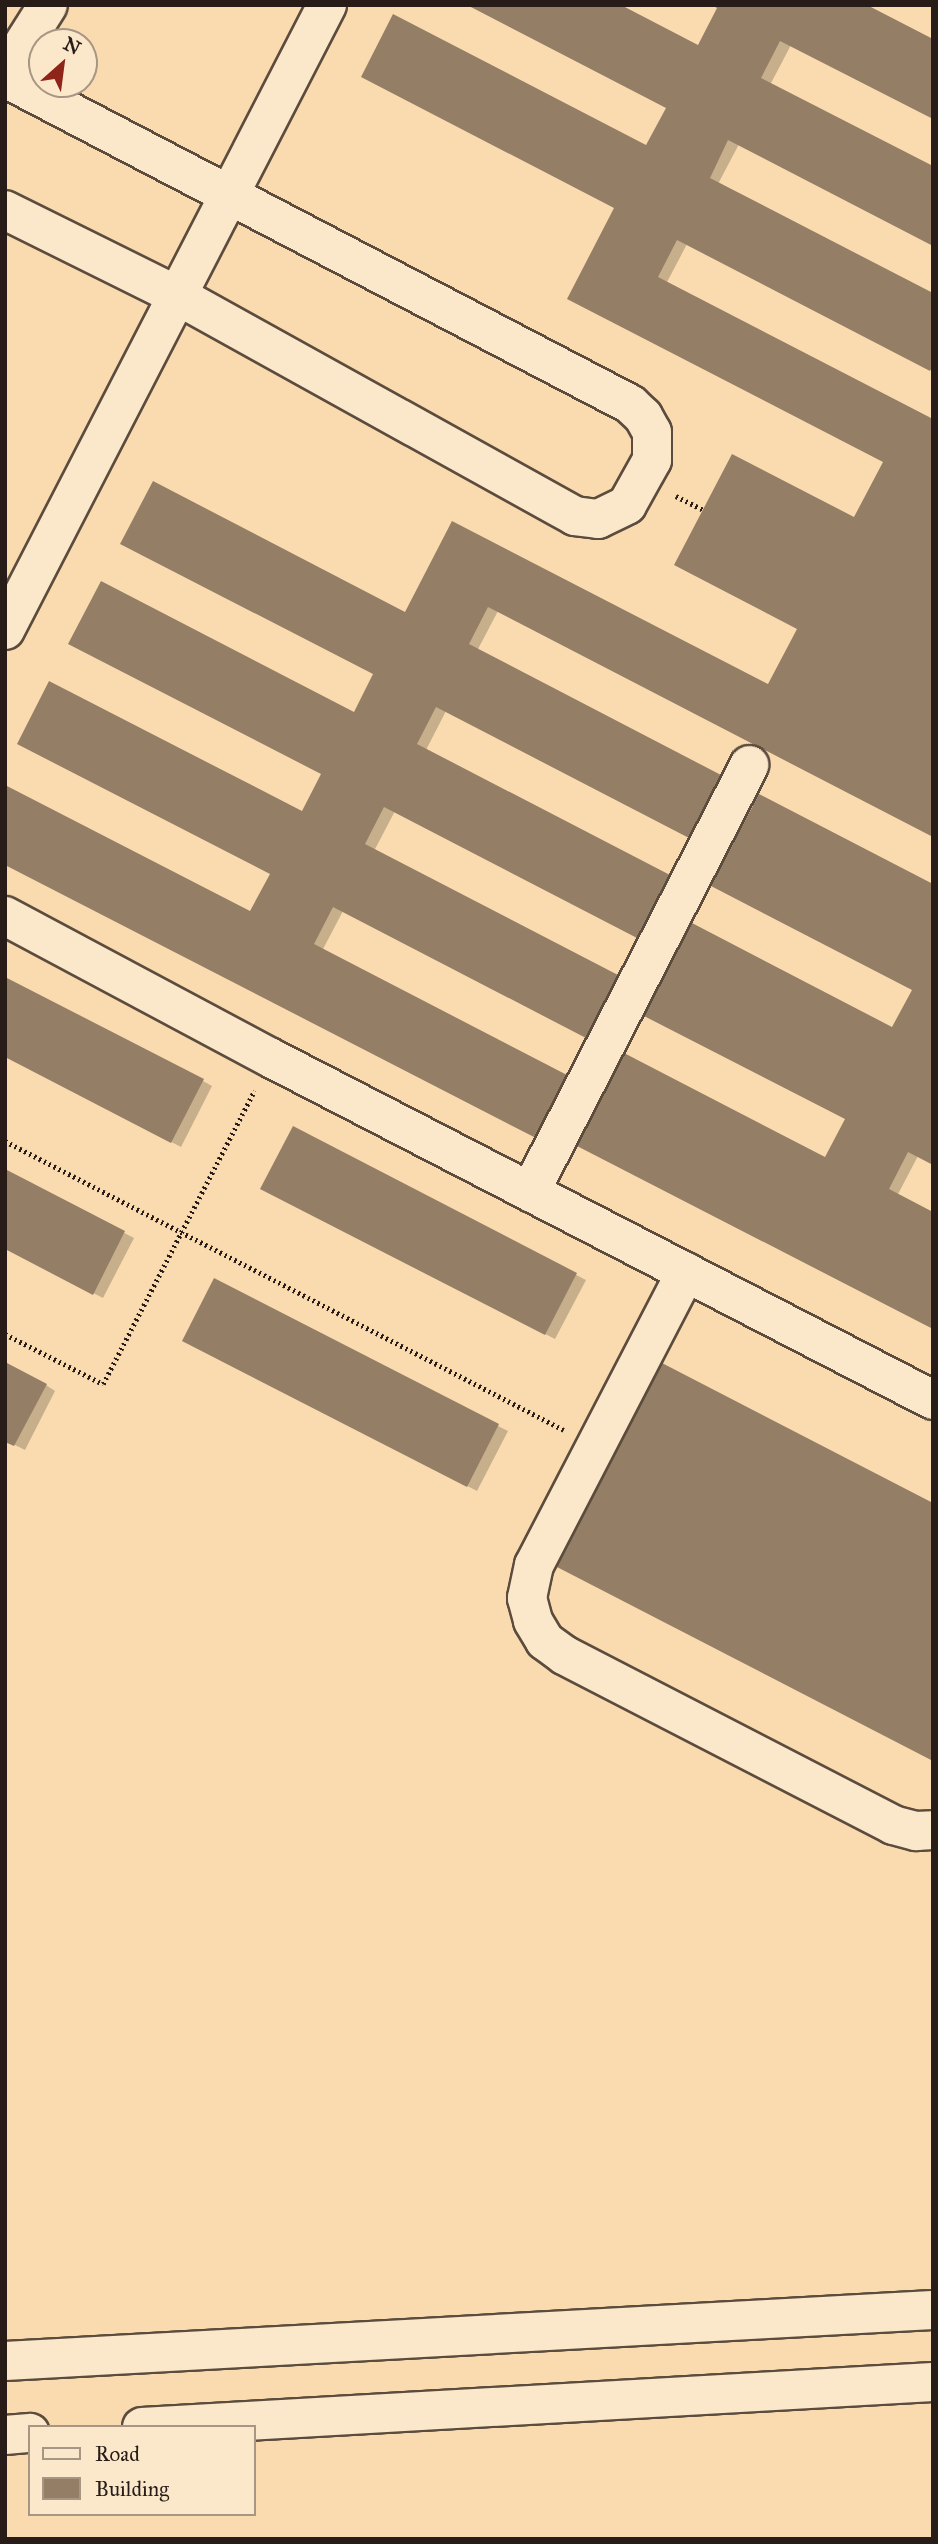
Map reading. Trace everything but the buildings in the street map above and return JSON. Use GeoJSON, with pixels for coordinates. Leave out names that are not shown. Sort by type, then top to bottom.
{"type":"FeatureCollection","features":[{"type":"Feature","properties":{"kind":"lane"},"geometry":{"type":"LineString","coordinates":[[5,73],[48,5]]}},
{"type":"Feature","properties":{"kind":"lane"},"geometry":{"type":"LineString","coordinates":[[5,630],[327,5]]}},
{"type":"Feature","properties":{"kind":"lane"},"geometry":{"type":"LineString","coordinates":[[5,78],[228,197],[629,404],[643,416],[652,432],[652,460],[627,505],[598,519],[575,516],[178,296],[5,211]]}},
{"type":"Feature","properties":{"kind":"lane"},"geometry":{"type":"LineString","coordinates":[[530,1192],[750,765]]}},
{"type":"Feature","properties":{"kind":"lane"},"geometry":{"type":"LineString","coordinates":[[5,916],[271,1058],[933,1400]]}},
{"type":"Feature","properties":{"kind":"lane"},"geometry":{"type":"LineString","coordinates":[[686,1272],[530,1575],[529,1610],[545,1641],[564,1655],[893,1825],[916,1831],[933,1830]]}},
{"type":"Feature","properties":{"kind":"lane"},"geometry":{"type":"LineString","coordinates":[[5,2361],[933,2310]]}},
{"type":"Feature","properties":{"kind":"lane"},"geometry":{"type":"LineString","coordinates":[[177,2425],[933,2382]]}},
{"type":"Feature","properties":{"kind":"lane"},"geometry":{"type":"LineString","coordinates":[[5,2435],[28,2433]]}},
{"type":"Feature","properties":{"kind":"path"},"geometry":{"type":"LineString","coordinates":[[5,1334],[103,1384],[271,1058]]}},
{"type":"Feature","properties":{"kind":"path"},"geometry":{"type":"LineString","coordinates":[[5,1141],[596,1447]]}}]}
